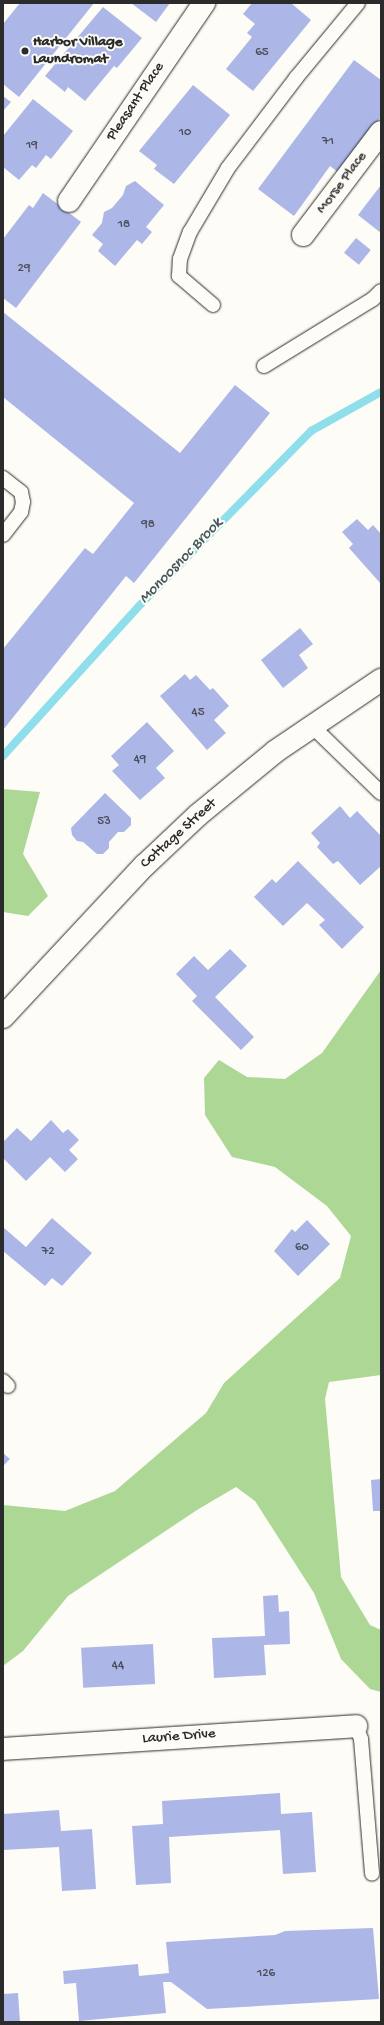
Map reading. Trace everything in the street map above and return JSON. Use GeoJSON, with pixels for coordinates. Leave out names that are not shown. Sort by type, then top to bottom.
{"type":"FeatureCollection","features":[{"type":"Feature","properties":{"kind":"street","name":"Pleasant Place"},"geometry":{"type":"LineString","coordinates":[[69,201],[204,3]]}},
{"type":"Feature","properties":{"kind":"street","name":"Morse Place"},"geometry":{"type":"LineString","coordinates":[[303,235],[381,132]]}},
{"type":"Feature","properties":{"kind":"street","name":"Cottage Street"},"geometry":{"type":"LineString","coordinates":[[3,1017],[144,866],[198,816],[276,751],[380,681]]}},
{"type":"Feature","properties":{"kind":"street","name":"Laurie Drive"},"geometry":{"type":"LineString","coordinates":[[3,1749],[356,1726]]}},
{"type":"Feature","properties":{"kind":"lane"},"geometry":{"type":"LineString","coordinates":[[213,305],[179,276],[180,259],[190,232],[228,168],[296,78],[358,3]]}},
{"type":"Feature","properties":{"kind":"lane"},"geometry":{"type":"LineString","coordinates":[[264,366],[373,299],[381,291]]}},
{"type":"Feature","properties":{"kind":"lane"},"geometry":{"type":"LineString","coordinates":[[3,478],[21,492],[23,502],[21,512],[3,534]]}},
{"type":"Feature","properties":{"kind":"lane"},"geometry":{"type":"LineString","coordinates":[[312,726],[381,793]]}},
{"type":"Feature","properties":{"kind":"lane"},"geometry":{"type":"LineString","coordinates":[[356,1726],[362,1739],[372,1874]]}},
{"type":"Feature","properties":{"kind":"green space"},"geometry":{"type":"Polygon","coordinates":[[[3,789],[40,792],[23,854],[48,896],[28,916],[3,912],[3,789]]]}},
{"type":"Feature","properties":{"kind":"green space"},"geometry":{"type":"Polygon","coordinates":[[[381,970],[381,1375],[329,1382],[325,1399],[341,1577],[370,1625],[381,1630],[381,1692],[370,1689],[341,1659],[314,1593],[255,1501],[236,1487],[197,1510],[68,1596],[23,1651],[3,1666],[3,1505],[65,1511],[115,1491],[206,1413],[224,1383],[340,1278],[351,1236],[327,1206],[275,1167],[232,1157],[205,1115],[204,1078],[219,1060],[247,1077],[285,1079],[322,1053],[381,970]]]}},
{"type":"Feature","properties":{"kind":"building"},"geometry":{"type":"Polygon","coordinates":[[[20,3],[94,3],[19,97],[3,84],[3,24],[20,3]]]}},
{"type":"Feature","properties":{"kind":"building"},"geometry":{"type":"Polygon","coordinates":[[[131,3],[170,3],[156,22],[131,3]]]}},
{"type":"Feature","properties":{"kind":"building"},"geometry":{"type":"Polygon","coordinates":[[[252,3],[291,3],[311,20],[253,91],[226,69],[252,37],[247,33],[255,24],[243,14],[252,3]]]}},
{"type":"Feature","properties":{"kind":"building"},"geometry":{"type":"Polygon","coordinates":[[[103,7],[142,38],[117,68],[114,66],[85,101],[68,87],[65,92],[45,76],[103,7]]]}},
{"type":"Feature","properties":{"kind":"building"},"geometry":{"type":"Polygon","coordinates":[[[354,60],[381,80],[381,117],[339,173],[330,166],[294,216],[258,189],[354,60]]]}},
{"type":"Feature","properties":{"kind":"building"},"geometry":{"type":"Polygon","coordinates":[[[193,85],[230,115],[174,184],[154,169],[157,165],[139,151],[193,85]]]}},
{"type":"Feature","properties":{"kind":"building"},"geometry":{"type":"Polygon","coordinates":[[[3,96],[11,102],[3,111],[3,96]]]}},
{"type":"Feature","properties":{"kind":"building"},"geometry":{"type":"Polygon","coordinates":[[[33,99],[73,131],[51,159],[46,155],[36,168],[32,165],[19,180],[3,167],[3,136],[33,99]]]}},
{"type":"Feature","properties":{"kind":"building"},"geometry":{"type":"Polygon","coordinates":[[[135,181],[164,205],[146,227],[152,232],[142,244],[137,240],[115,266],[98,251],[103,244],[92,235],[102,223],[104,212],[112,208],[123,195],[126,186],[135,181]]]}},
{"type":"Feature","properties":{"kind":"building"},"geometry":{"type":"Polygon","coordinates":[[[381,185],[381,233],[358,215],[381,185]]]}},
{"type":"Feature","properties":{"kind":"building"},"geometry":{"type":"Polygon","coordinates":[[[43,193],[81,222],[16,308],[3,298],[3,239],[29,205],[33,208],[43,193]]]}},
{"type":"Feature","properties":{"kind":"building"},"geometry":{"type":"Polygon","coordinates":[[[356,238],[371,250],[359,265],[344,253],[356,238]]]}},
{"type":"Feature","properties":{"kind":"building"},"geometry":{"type":"Polygon","coordinates":[[[3,312],[180,453],[235,385],[270,413],[134,583],[126,576],[3,730],[3,649],[85,548],[93,554],[134,503],[3,397],[3,312]]]}},
{"type":"Feature","properties":{"kind":"building"},"geometry":{"type":"Polygon","coordinates":[[[357,519],[368,530],[373,525],[381,534],[381,584],[349,548],[353,544],[342,532],[357,519]]]}},
{"type":"Feature","properties":{"kind":"building"},"geometry":{"type":"Polygon","coordinates":[[[300,628],[313,644],[299,655],[308,668],[283,688],[261,660],[300,628]]]}},
{"type":"Feature","properties":{"kind":"building"},"geometry":{"type":"Polygon","coordinates":[[[185,674],[190,680],[196,675],[210,690],[213,688],[229,706],[214,720],[226,733],[207,750],[160,696],[185,674]]]}},
{"type":"Feature","properties":{"kind":"building"},"geometry":{"type":"Polygon","coordinates":[[[147,722],[174,751],[156,768],[165,778],[140,800],[112,771],[119,765],[111,756],[147,722]]]}},
{"type":"Feature","properties":{"kind":"building"},"geometry":{"type":"Polygon","coordinates":[[[105,793],[131,818],[131,825],[124,832],[118,832],[109,842],[109,848],[103,854],[97,854],[83,842],[77,841],[72,835],[71,828],[105,793]]]}},
{"type":"Feature","properties":{"kind":"building"},"geometry":{"type":"Polygon","coordinates":[[[340,806],[350,818],[357,811],[381,836],[381,866],[360,885],[338,861],[333,864],[317,847],[320,843],[311,833],[340,806]]]}},
{"type":"Feature","properties":{"kind":"building"},"geometry":{"type":"Polygon","coordinates":[[[298,861],[364,927],[342,949],[319,925],[325,920],[307,903],[283,926],[254,897],[272,879],[276,883],[298,861]]]}},
{"type":"Feature","properties":{"kind":"building"},"geometry":{"type":"Polygon","coordinates":[[[230,949],[247,966],[215,997],[254,1037],[241,1050],[192,1001],[197,996],[176,974],[194,956],[208,970],[230,949]]]}},
{"type":"Feature","properties":{"kind":"building"},"geometry":{"type":"Polygon","coordinates":[[[51,1120],[63,1133],[68,1129],[79,1140],[69,1150],[78,1159],[65,1172],[50,1157],[26,1181],[3,1158],[3,1142],[17,1128],[31,1141],[51,1120]]]}},
{"type":"Feature","properties":{"kind":"building"},"geometry":{"type":"Polygon","coordinates":[[[52,1218],[92,1253],[62,1286],[52,1278],[45,1286],[3,1251],[3,1227],[26,1247],[52,1218]]]}},
{"type":"Feature","properties":{"kind":"building"},"geometry":{"type":"Polygon","coordinates":[[[307,1220],[330,1244],[298,1276],[274,1251],[292,1229],[295,1232],[307,1220]]]}},
{"type":"Feature","properties":{"kind":"building"},"geometry":{"type":"Polygon","coordinates":[[[3,1453],[10,1459],[3,1466],[3,1453]]]}},
{"type":"Feature","properties":{"kind":"building"},"geometry":{"type":"Polygon","coordinates":[[[381,1479],[381,1511],[373,1511],[371,1480],[381,1479]]]}},
{"type":"Feature","properties":{"kind":"building"},"geometry":{"type":"Polygon","coordinates":[[[278,1595],[279,1612],[289,1611],[290,1644],[264,1645],[266,1675],[214,1678],[212,1638],[265,1636],[263,1596],[278,1595]]]}},
{"type":"Feature","properties":{"kind":"building"},"geometry":{"type":"Polygon","coordinates":[[[153,1644],[155,1684],[83,1688],[81,1648],[153,1644]]]}},
{"type":"Feature","properties":{"kind":"building"},"geometry":{"type":"Polygon","coordinates":[[[280,1793],[281,1814],[312,1812],[316,1872],[283,1874],[280,1830],[169,1837],[171,1883],[136,1885],[132,1826],[163,1824],[162,1801],[280,1793]]]}},
{"type":"Feature","properties":{"kind":"building"},"geometry":{"type":"Polygon","coordinates":[[[59,1810],[61,1831],[92,1829],[96,1889],[62,1891],[59,1847],[3,1850],[3,1814],[59,1810]]]}},
{"type":"Feature","properties":{"kind":"building"},"geometry":{"type":"Polygon","coordinates":[[[373,1928],[379,1999],[207,2009],[171,1982],[163,1982],[166,2013],[79,2021],[76,1983],[64,1984],[63,1971],[138,1964],[139,1976],[169,1973],[166,1942],[275,1935],[285,1931],[373,1928]]]}},
{"type":"Feature","properties":{"kind":"building"},"geometry":{"type":"Polygon","coordinates":[[[18,1993],[20,2022],[3,2022],[3,1994],[18,1993]]]}},
{"type":"Feature","properties":{"kind":"waterway","name":"Monoosnoc Brook"},"geometry":{"type":"LineString","coordinates":[[3,756],[141,604],[311,431],[381,392]]}},
{"type":"Feature","properties":{"kind":"place","name":"Harbor Village Laundromat"},"geometry":{"type":"Point","coordinates":[25,51]}}]}
